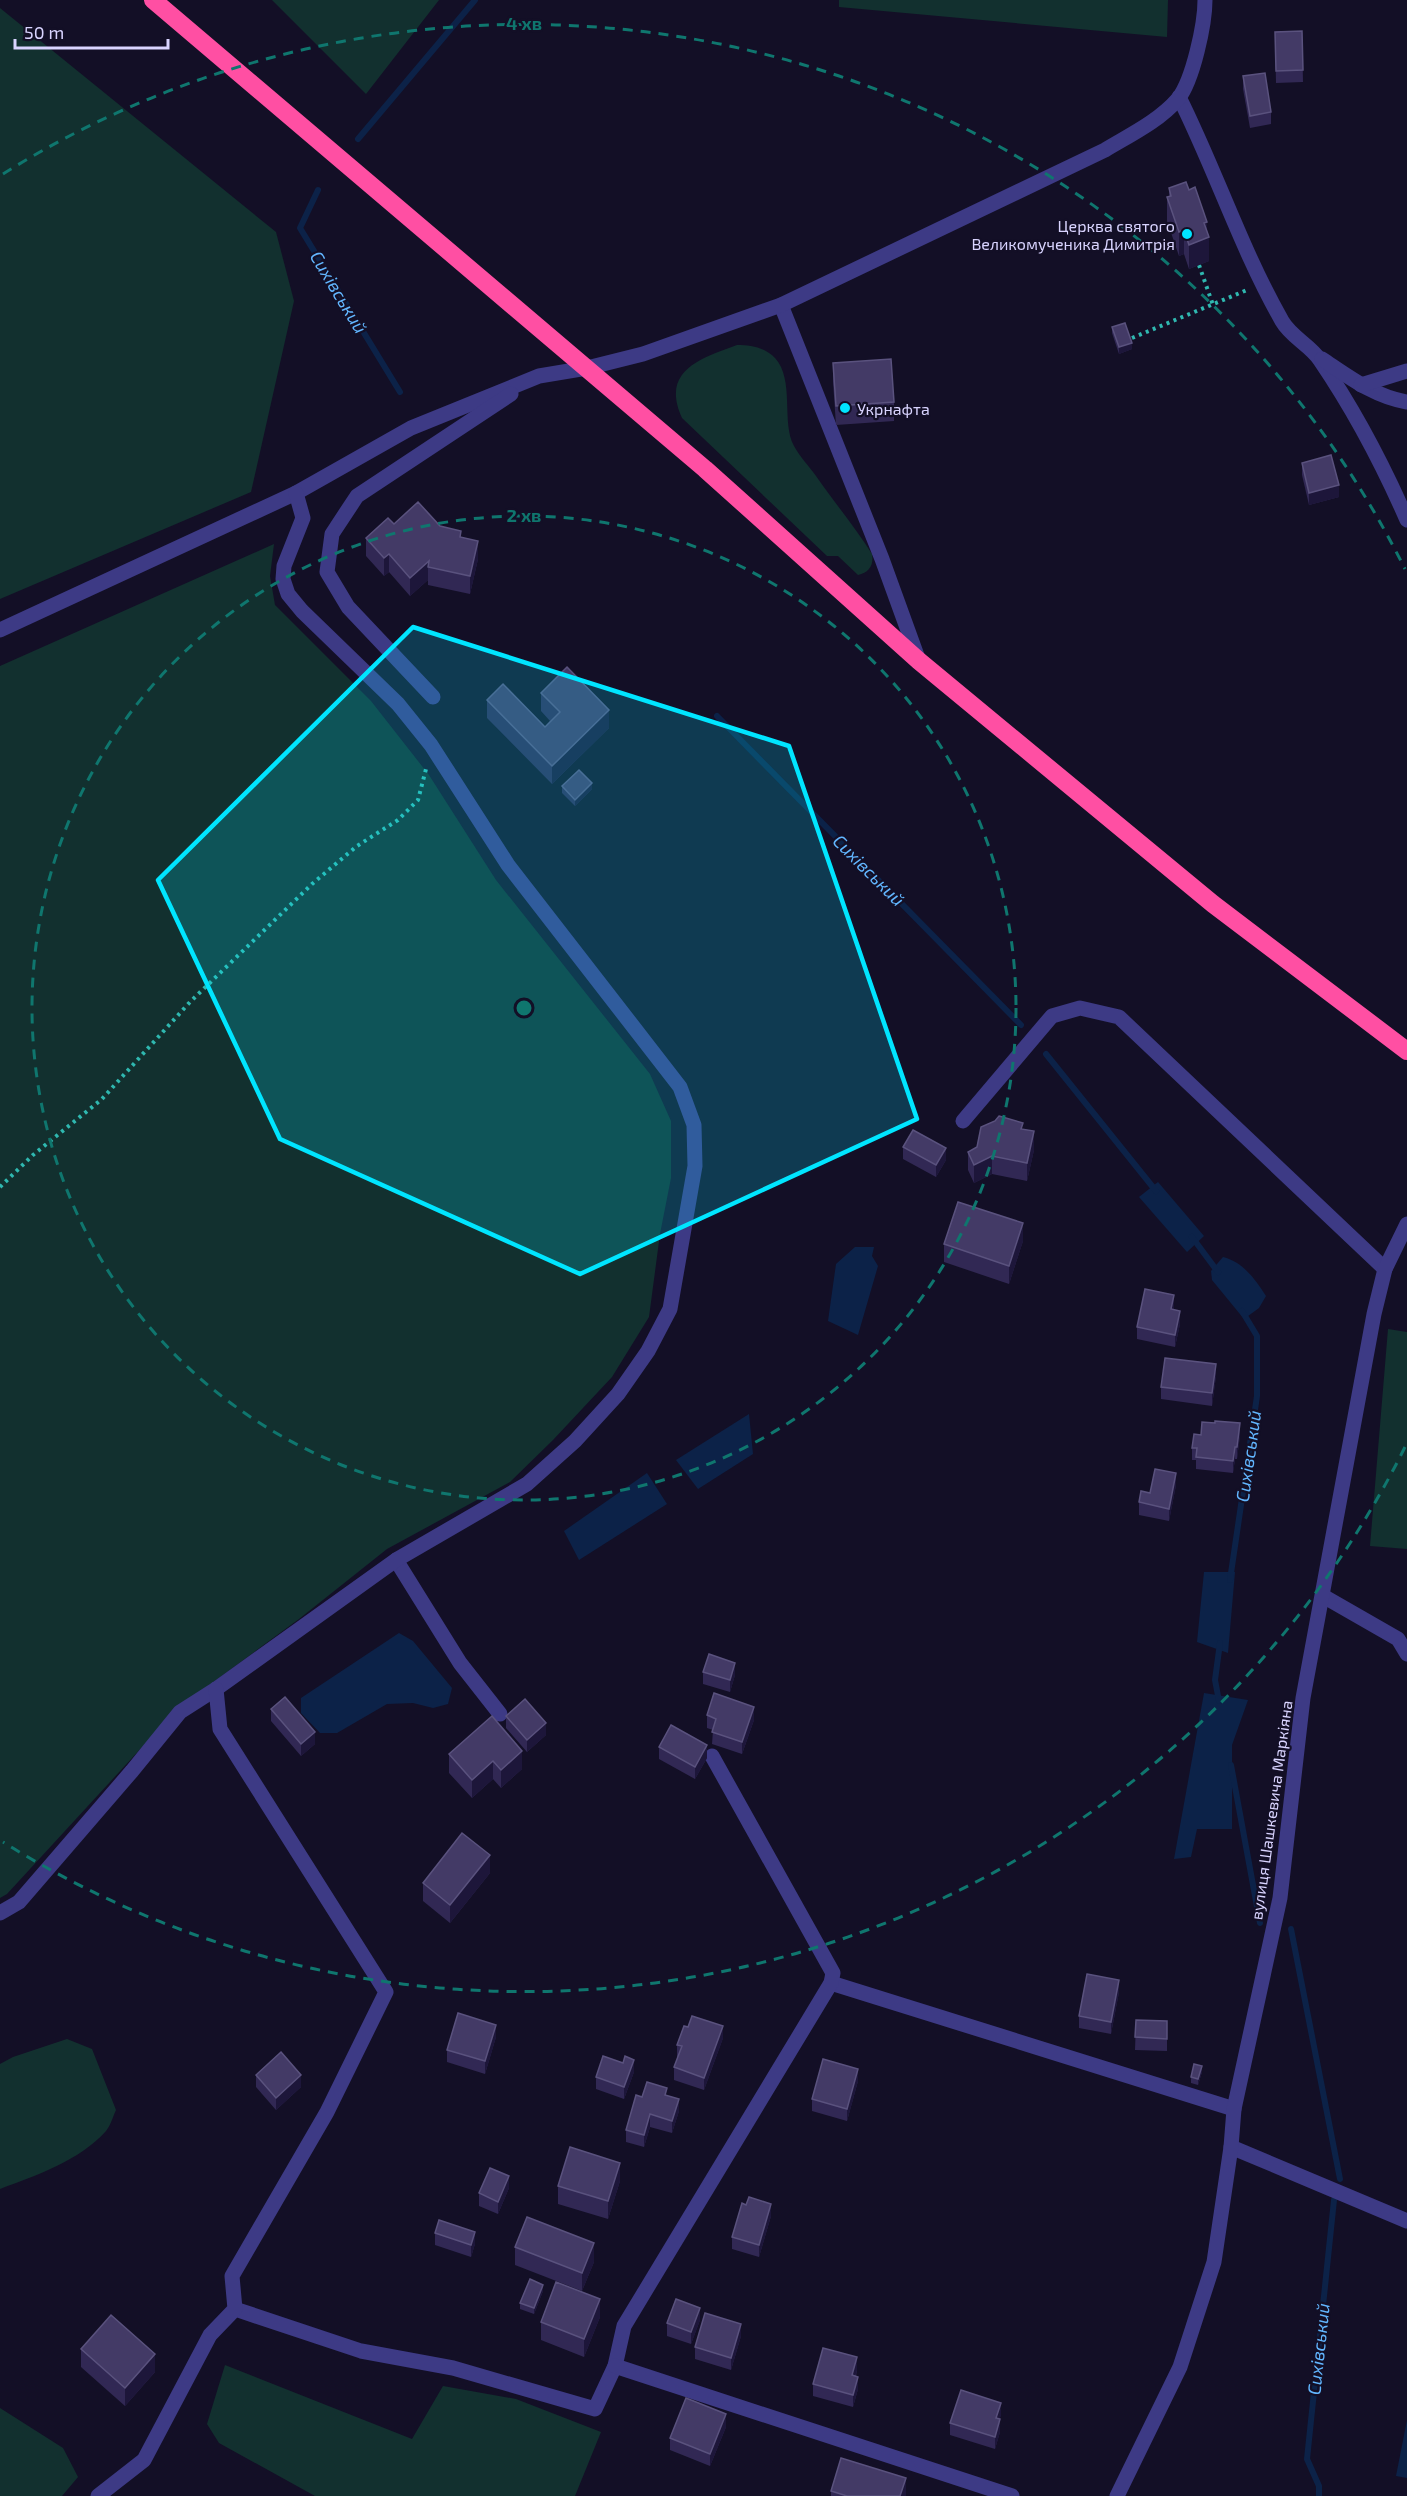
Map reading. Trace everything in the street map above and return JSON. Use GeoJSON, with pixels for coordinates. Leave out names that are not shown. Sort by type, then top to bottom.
{"type":"FeatureCollection","features":[{"type":"Feature","properties":{"kind":"highway"},"geometry":{"type":"LineString","coordinates":[[153,0],[705,469],[919,661],[1213,904],[1407,1051]]}},
{"type":"Feature","properties":{"kind":"street"},"geometry":{"type":"LineString","coordinates":[[0,630],[296,493],[411,428],[538,376],[587,369],[643,354],[781,305],[1105,150],[1151,123],[1179,97],[1192,66],[1202,32],[1205,20],[1205,0]]}},
{"type":"Feature","properties":{"kind":"street"},"geometry":{"type":"LineString","coordinates":[[1179,97],[1198,136],[1232,220],[1284,325],[1319,358],[1361,385],[1390,399],[1407,402]]}},
{"type":"Feature","properties":{"kind":"street"},"geometry":{"type":"LineString","coordinates":[[781,305],[882,559],[919,661]]}},
{"type":"Feature","properties":{"kind":"street"},"geometry":{"type":"LineString","coordinates":[[1319,358],[1382,462],[1407,520]]}},
{"type":"Feature","properties":{"kind":"street"},"geometry":{"type":"LineString","coordinates":[[1361,385],[1407,371]]}},
{"type":"Feature","properties":{"kind":"street"},"geometry":{"type":"LineString","coordinates":[[433,697],[348,607],[327,572],[332,534],[357,496],[538,376]]}},
{"type":"Feature","properties":{"kind":"street"},"geometry":{"type":"LineString","coordinates":[[0,1913],[19,1902],[180,1712],[216,1689],[396,1560],[527,1484],[575,1441],[618,1394],[648,1351],[670,1309],[695,1166],[694,1125],[680,1087],[508,866],[432,746],[398,704],[302,611],[288,594],[284,579],[284,566],[303,518],[296,493]]}},
{"type":"Feature","properties":{"kind":"street"},"geometry":{"type":"LineString","coordinates":[[963,1121],[1052,1016],[1080,1008],[1119,1017],[1385,1269]]}},
{"type":"Feature","properties":{"kind":"street","name":"вулиця Шашкевича Маркіяна"},"geometry":{"type":"LineString","coordinates":[[1117,2496],[1180,2367],[1214,2262],[1231,2147],[1234,2109],[1280,1898],[1303,1698],[1374,1314],[1385,1269],[1407,1224]]}},
{"type":"Feature","properties":{"kind":"street"},"geometry":{"type":"LineString","coordinates":[[396,1560],[460,1663],[500,1714]]}},
{"type":"Feature","properties":{"kind":"street"},"geometry":{"type":"LineString","coordinates":[[1323,1596],[1398,1639],[1407,1654]]}},
{"type":"Feature","properties":{"kind":"street"},"geometry":{"type":"LineString","coordinates":[[98,2496],[144,2460],[210,2335],[235,2309],[232,2276],[327,2112],[386,1992],[220,1729],[216,1689]]}},
{"type":"Feature","properties":{"kind":"street"},"geometry":{"type":"LineString","coordinates":[[235,2309],[361,2351],[453,2368],[595,2409],[615,2366],[624,2326],[831,1983],[833,1973],[712,1756]]}},
{"type":"Feature","properties":{"kind":"street"},"geometry":{"type":"LineString","coordinates":[[831,1983],[1234,2109]]}},
{"type":"Feature","properties":{"kind":"street"},"geometry":{"type":"LineString","coordinates":[[1231,2147],[1407,2222]]}},
{"type":"Feature","properties":{"kind":"street"},"geometry":{"type":"LineString","coordinates":[[615,2366],[1012,2496]]}},
{"type":"Feature","properties":{"kind":"path"},"geometry":{"type":"LineString","coordinates":[[1199,265],[1213,304]]}},
{"type":"Feature","properties":{"kind":"path"},"geometry":{"type":"LineString","coordinates":[[1132,338],[1262,284]]}},
{"type":"Feature","properties":{"kind":"path"},"geometry":{"type":"LineString","coordinates":[[0,1187],[33,1155],[102,1099],[190,1002],[312,884],[357,846],[398,820],[418,800],[432,746]]}},
{"type":"Feature","properties":{"kind":"highlighted area"},"geometry":{"type":"Polygon","coordinates":[[[413,627],[789,746],[917,1119],[580,1274],[280,1139],[158,880],[413,627]]]}},
{"type":"Feature","properties":{"kind":"green space"},"geometry":{"type":"Polygon","coordinates":[[[272,0],[439,0],[366,94],[272,0]]]}},
{"type":"Feature","properties":{"kind":"green space"},"geometry":{"type":"Polygon","coordinates":[[[839,0],[1168,0],[1167,37],[839,7],[839,0]]]}},
{"type":"Feature","properties":{"kind":"green space"},"geometry":{"type":"Polygon","coordinates":[[[0,8],[276,232],[294,301],[251,492],[0,599],[0,8]]]}},
{"type":"Feature","properties":{"kind":"green space"},"geometry":{"type":"Polygon","coordinates":[[[737,345],[752,346],[766,351],[781,367],[785,378],[788,425],[794,446],[872,554],[871,565],[865,572],[858,575],[838,556],[827,556],[682,418],[676,388],[681,377],[698,361],[737,345]]]}},
{"type":"Feature","properties":{"kind":"green space"},"geometry":{"type":"Polygon","coordinates":[[[274,544],[270,576],[275,605],[371,701],[429,775],[496,880],[650,1074],[671,1121],[671,1178],[660,1234],[649,1317],[612,1377],[510,1482],[387,1549],[299,1619],[178,1708],[7,1894],[0,1898],[0,666],[274,544]]]}},
{"type":"Feature","properties":{"kind":"green space"},"geometry":{"type":"Polygon","coordinates":[[[1388,1329],[1407,1332],[1407,1549],[1370,1546],[1388,1329]]]}},
{"type":"Feature","properties":{"kind":"green space"},"geometry":{"type":"Polygon","coordinates":[[[67,2039],[92,2049],[116,2110],[111,2123],[95,2142],[70,2159],[0,2189],[0,2064],[13,2057],[67,2039]]]}},
{"type":"Feature","properties":{"kind":"green space"},"geometry":{"type":"Polygon","coordinates":[[[225,2365],[412,2439],[443,2386],[516,2399],[601,2432],[575,2496],[315,2496],[219,2443],[207,2424],[225,2365]]]}},
{"type":"Feature","properties":{"kind":"green space"},"geometry":{"type":"Polygon","coordinates":[[[0,2408],[63,2448],[78,2477],[62,2496],[0,2496],[0,2408]]]}},
{"type":"Feature","properties":{"kind":"water"},"geometry":{"type":"Polygon","coordinates":[[[1158,1182],[1204,1236],[1187,1252],[1139,1197],[1158,1182]]]}},
{"type":"Feature","properties":{"kind":"water"},"geometry":{"type":"Polygon","coordinates":[[[855,1247],[874,1247],[872,1256],[878,1266],[858,1335],[828,1321],[836,1264],[855,1247]]]}},
{"type":"Feature","properties":{"kind":"water"},"geometry":{"type":"Polygon","coordinates":[[[1223,1257],[1242,1267],[1266,1296],[1259,1308],[1244,1319],[1212,1280],[1211,1271],[1223,1257]]]}},
{"type":"Feature","properties":{"kind":"water"},"geometry":{"type":"Polygon","coordinates":[[[749,1414],[753,1454],[698,1489],[676,1460],[749,1414]]]}},
{"type":"Feature","properties":{"kind":"water"},"geometry":{"type":"Polygon","coordinates":[[[647,1473],[667,1504],[579,1560],[564,1531],[647,1473]]]}},
{"type":"Feature","properties":{"kind":"water"},"geometry":{"type":"Polygon","coordinates":[[[1204,1572],[1235,1572],[1228,1653],[1197,1642],[1204,1572]]]}},
{"type":"Feature","properties":{"kind":"water"},"geometry":{"type":"Polygon","coordinates":[[[399,1633],[413,1641],[452,1688],[448,1704],[433,1708],[413,1703],[387,1704],[337,1733],[320,1733],[301,1713],[301,1698],[399,1633]]]}},
{"type":"Feature","properties":{"kind":"water"},"geometry":{"type":"Polygon","coordinates":[[[1204,1693],[1248,1700],[1232,1745],[1232,1829],[1197,1829],[1191,1857],[1174,1859],[1204,1693]]]}},
{"type":"Feature","properties":{"kind":"water"},"geometry":{"type":"Polygon","coordinates":[[[1407,2420],[1407,2478],[1396,2476],[1407,2420]]]}},
{"type":"Feature","properties":{"kind":"building"},"geometry":{"type":"Polygon","coordinates":[[[1302,31],[1303,70],[1276,71],[1275,32],[1302,31]]]}},
{"type":"Feature","properties":{"kind":"building"},"geometry":{"type":"Polygon","coordinates":[[[1265,73],[1271,112],[1250,116],[1243,76],[1265,73]]]}},
{"type":"Feature","properties":{"kind":"building"},"geometry":{"type":"Polygon","coordinates":[[[1186,182],[1189,190],[1195,187],[1207,222],[1204,223],[1209,237],[1189,245],[1184,230],[1179,232],[1167,197],[1171,196],[1169,188],[1186,182]]]}},
{"type":"Feature","properties":{"kind":"building"},"geometry":{"type":"Polygon","coordinates":[[[1125,323],[1132,343],[1119,347],[1112,327],[1125,323]]]}},
{"type":"Feature","properties":{"kind":"building"},"geometry":{"type":"Polygon","coordinates":[[[891,359],[894,402],[836,406],[833,363],[891,359]]]}},
{"type":"Feature","properties":{"kind":"building"},"geometry":{"type":"Polygon","coordinates":[[[1331,455],[1339,485],[1309,493],[1302,463],[1331,455]]]}},
{"type":"Feature","properties":{"kind":"building"},"geometry":{"type":"Polygon","coordinates":[[[418,502],[440,526],[461,531],[460,537],[478,541],[470,576],[428,567],[429,561],[410,578],[389,554],[384,558],[366,538],[388,518],[394,524],[418,502]]]}},
{"type":"Feature","properties":{"kind":"building"},"geometry":{"type":"Polygon","coordinates":[[[567,667],[609,710],[552,766],[487,700],[503,684],[545,727],[560,712],[541,693],[567,667]]]}},
{"type":"Feature","properties":{"kind":"building"},"geometry":{"type":"Polygon","coordinates":[[[579,770],[592,783],[575,800],[562,786],[579,770]]]}},
{"type":"Feature","properties":{"kind":"building"},"geometry":{"type":"Polygon","coordinates":[[[999,1116],[1023,1123],[1021,1129],[1034,1131],[1027,1163],[992,1156],[974,1165],[968,1152],[977,1147],[981,1127],[995,1121],[999,1116]]]}},
{"type":"Feature","properties":{"kind":"building"},"geometry":{"type":"Polygon","coordinates":[[[913,1130],[946,1148],[936,1165],[903,1147],[913,1130]]]}},
{"type":"Feature","properties":{"kind":"building"},"geometry":{"type":"Polygon","coordinates":[[[958,1202],[1023,1223],[1009,1266],[944,1244],[958,1202]]]}},
{"type":"Feature","properties":{"kind":"building"},"geometry":{"type":"Polygon","coordinates":[[[1145,1289],[1174,1295],[1171,1309],[1180,1311],[1175,1335],[1137,1327],[1145,1289]]]}},
{"type":"Feature","properties":{"kind":"building"},"geometry":{"type":"Polygon","coordinates":[[[1165,1358],[1216,1364],[1212,1393],[1161,1387],[1165,1358]]]}},
{"type":"Feature","properties":{"kind":"building"},"geometry":{"type":"Polygon","coordinates":[[[1215,1421],[1240,1423],[1233,1461],[1196,1457],[1197,1448],[1192,1448],[1194,1434],[1201,1435],[1202,1422],[1215,1423],[1215,1421]]]}},
{"type":"Feature","properties":{"kind":"building"},"geometry":{"type":"Polygon","coordinates":[[[1155,1469],[1176,1473],[1169,1509],[1139,1502],[1141,1491],[1150,1493],[1155,1469]]]}},
{"type":"Feature","properties":{"kind":"building"},"geometry":{"type":"Polygon","coordinates":[[[709,1654],[735,1663],[730,1680],[703,1672],[709,1654]]]}},
{"type":"Feature","properties":{"kind":"building"},"geometry":{"type":"Polygon","coordinates":[[[714,1693],[754,1707],[742,1742],[712,1732],[716,1719],[707,1715],[714,1693]]]}},
{"type":"Feature","properties":{"kind":"building"},"geometry":{"type":"Polygon","coordinates":[[[285,1697],[315,1732],[301,1744],[271,1709],[285,1697]]]}},
{"type":"Feature","properties":{"kind":"building"},"geometry":{"type":"Polygon","coordinates":[[[525,1699],[546,1723],[527,1740],[506,1716],[525,1699]]]}},
{"type":"Feature","properties":{"kind":"building"},"geometry":{"type":"Polygon","coordinates":[[[492,1716],[522,1751],[501,1770],[493,1761],[472,1780],[449,1754],[492,1716]]]}},
{"type":"Feature","properties":{"kind":"building"},"geometry":{"type":"Polygon","coordinates":[[[671,1725],[707,1745],[695,1767],[659,1747],[671,1725]]]}},
{"type":"Feature","properties":{"kind":"building"},"geometry":{"type":"Polygon","coordinates":[[[462,1833],[490,1855],[450,1905],[423,1883],[462,1833]]]}},
{"type":"Feature","properties":{"kind":"building"},"geometry":{"type":"Polygon","coordinates":[[[1087,1974],[1119,1980],[1111,2022],[1079,2016],[1087,1974]]]}},
{"type":"Feature","properties":{"kind":"building"},"geometry":{"type":"Polygon","coordinates":[[[458,2013],[496,2025],[485,2061],[447,2050],[458,2013]]]}},
{"type":"Feature","properties":{"kind":"building"},"geometry":{"type":"Polygon","coordinates":[[[692,2016],[723,2026],[704,2078],[674,2067],[682,2046],[677,2045],[684,2026],[688,2027],[692,2016]]]}},
{"type":"Feature","properties":{"kind":"building"},"geometry":{"type":"Polygon","coordinates":[[[1136,2020],[1167,2021],[1167,2039],[1135,2037],[1136,2020]]]}},
{"type":"Feature","properties":{"kind":"building"},"geometry":{"type":"Polygon","coordinates":[[[281,2052],[301,2075],[276,2098],[256,2075],[281,2052]]]}},
{"type":"Feature","properties":{"kind":"building"},"geometry":{"type":"Polygon","coordinates":[[[603,2056],[623,2063],[625,2056],[634,2060],[624,2087],[596,2077],[603,2056]]]}},
{"type":"Feature","properties":{"kind":"building"},"geometry":{"type":"Polygon","coordinates":[[[823,2059],[858,2069],[847,2109],[812,2099],[823,2059]]]}},
{"type":"Feature","properties":{"kind":"building"},"geometry":{"type":"Polygon","coordinates":[[[1194,2064],[1202,2066],[1198,2079],[1191,2077],[1194,2064]]]}},
{"type":"Feature","properties":{"kind":"building"},"geometry":{"type":"Polygon","coordinates":[[[647,2082],[667,2088],[665,2095],[679,2099],[672,2121],[650,2114],[644,2135],[626,2130],[636,2095],[642,2097],[647,2082]]]}},
{"type":"Feature","properties":{"kind":"building"},"geometry":{"type":"Polygon","coordinates":[[[570,2147],[620,2163],[608,2201],[558,2186],[570,2147]]]}},
{"type":"Feature","properties":{"kind":"building"},"geometry":{"type":"Polygon","coordinates":[[[490,2168],[509,2176],[498,2202],[479,2193],[490,2168]]]}},
{"type":"Feature","properties":{"kind":"building"},"geometry":{"type":"Polygon","coordinates":[[[749,2197],[771,2204],[759,2245],[732,2237],[742,2203],[746,2205],[749,2197]]]}},
{"type":"Feature","properties":{"kind":"building"},"geometry":{"type":"Polygon","coordinates":[[[527,2217],[594,2243],[582,2273],[515,2247],[527,2217]]]}},
{"type":"Feature","properties":{"kind":"building"},"geometry":{"type":"Polygon","coordinates":[[[439,2220],[475,2232],[471,2245],[435,2233],[439,2220]]]}},
{"type":"Feature","properties":{"kind":"building"},"geometry":{"type":"Polygon","coordinates":[[[530,2279],[543,2285],[534,2308],[520,2303],[530,2279]]]}},
{"type":"Feature","properties":{"kind":"building"},"geometry":{"type":"Polygon","coordinates":[[[556,2282],[600,2299],[584,2339],[541,2322],[556,2282]]]}},
{"type":"Feature","properties":{"kind":"building"},"geometry":{"type":"Polygon","coordinates":[[[676,2299],[700,2308],[691,2332],[667,2323],[676,2299]]]}},
{"type":"Feature","properties":{"kind":"building"},"geometry":{"type":"Polygon","coordinates":[[[705,2313],[741,2324],[731,2358],[695,2347],[705,2313]]]}},
{"type":"Feature","properties":{"kind":"building"},"geometry":{"type":"Polygon","coordinates":[[[111,2315],[155,2354],[125,2388],[81,2349],[111,2315]]]}},
{"type":"Feature","properties":{"kind":"building"},"geometry":{"type":"Polygon","coordinates":[[[823,2348],[857,2357],[852,2375],[858,2377],[853,2395],[813,2384],[823,2348]]]}},
{"type":"Feature","properties":{"kind":"building"},"geometry":{"type":"Polygon","coordinates":[[[961,2390],[1001,2403],[996,2418],[1000,2419],[995,2437],[950,2423],[961,2390]]]}},
{"type":"Feature","properties":{"kind":"building"},"geometry":{"type":"Polygon","coordinates":[[[686,2398],[726,2414],[710,2454],[670,2438],[686,2398]]]}},
{"type":"Feature","properties":{"kind":"building"},"geometry":{"type":"Polygon","coordinates":[[[841,2458],[906,2478],[900,2496],[847,2496],[831,2491],[841,2458]]]}},
{"type":"Feature","properties":{"kind":"waterway","name":"Сихівський"},"geometry":{"type":"LineString","coordinates":[[358,139],[475,0]]}},
{"type":"Feature","properties":{"kind":"waterway","name":"Сихівський"},"geometry":{"type":"LineString","coordinates":[[318,190],[300,228],[400,392]]}},
{"type":"Feature","properties":{"kind":"waterway","name":"Сихівський"},"geometry":{"type":"LineString","coordinates":[[717,716],[1021,1025]]}},
{"type":"Feature","properties":{"kind":"waterway","name":"Сихівський"},"geometry":{"type":"LineString","coordinates":[[1046,1054],[1156,1191]]}},
{"type":"Feature","properties":{"kind":"waterway","name":"Сихівський"},"geometry":{"type":"LineString","coordinates":[[1192,1237],[1218,1272]]}},
{"type":"Feature","properties":{"kind":"waterway","name":"Сихівський"},"geometry":{"type":"LineString","coordinates":[[1230,1580],[1257,1396],[1257,1336],[1242,1311]]}},
{"type":"Feature","properties":{"kind":"waterway","name":"Сихівський"},"geometry":{"type":"LineString","coordinates":[[1219,1701],[1215,1680],[1220,1643]]}},
{"type":"Feature","properties":{"kind":"waterway","name":"Сихівський"},"geometry":{"type":"LineString","coordinates":[[1231,1765],[1260,1923]]}},
{"type":"Feature","properties":{"kind":"waterway","name":"Сихівський"},"geometry":{"type":"LineString","coordinates":[[1291,1929],[1340,2179]]}},
{"type":"Feature","properties":{"kind":"waterway","name":"Сихівський"},"geometry":{"type":"LineString","coordinates":[[1319,2496],[1319,2486],[1307,2459],[1334,2200]]}},
{"type":"Feature","properties":{"kind":"place","name":"Церква святого Великомученика Димитрія"},"geometry":{"type":"Point","coordinates":[1187,234]}},
{"type":"Feature","properties":{"kind":"place","name":"Укрнафта"},"geometry":{"type":"Point","coordinates":[845,408]}}]}
